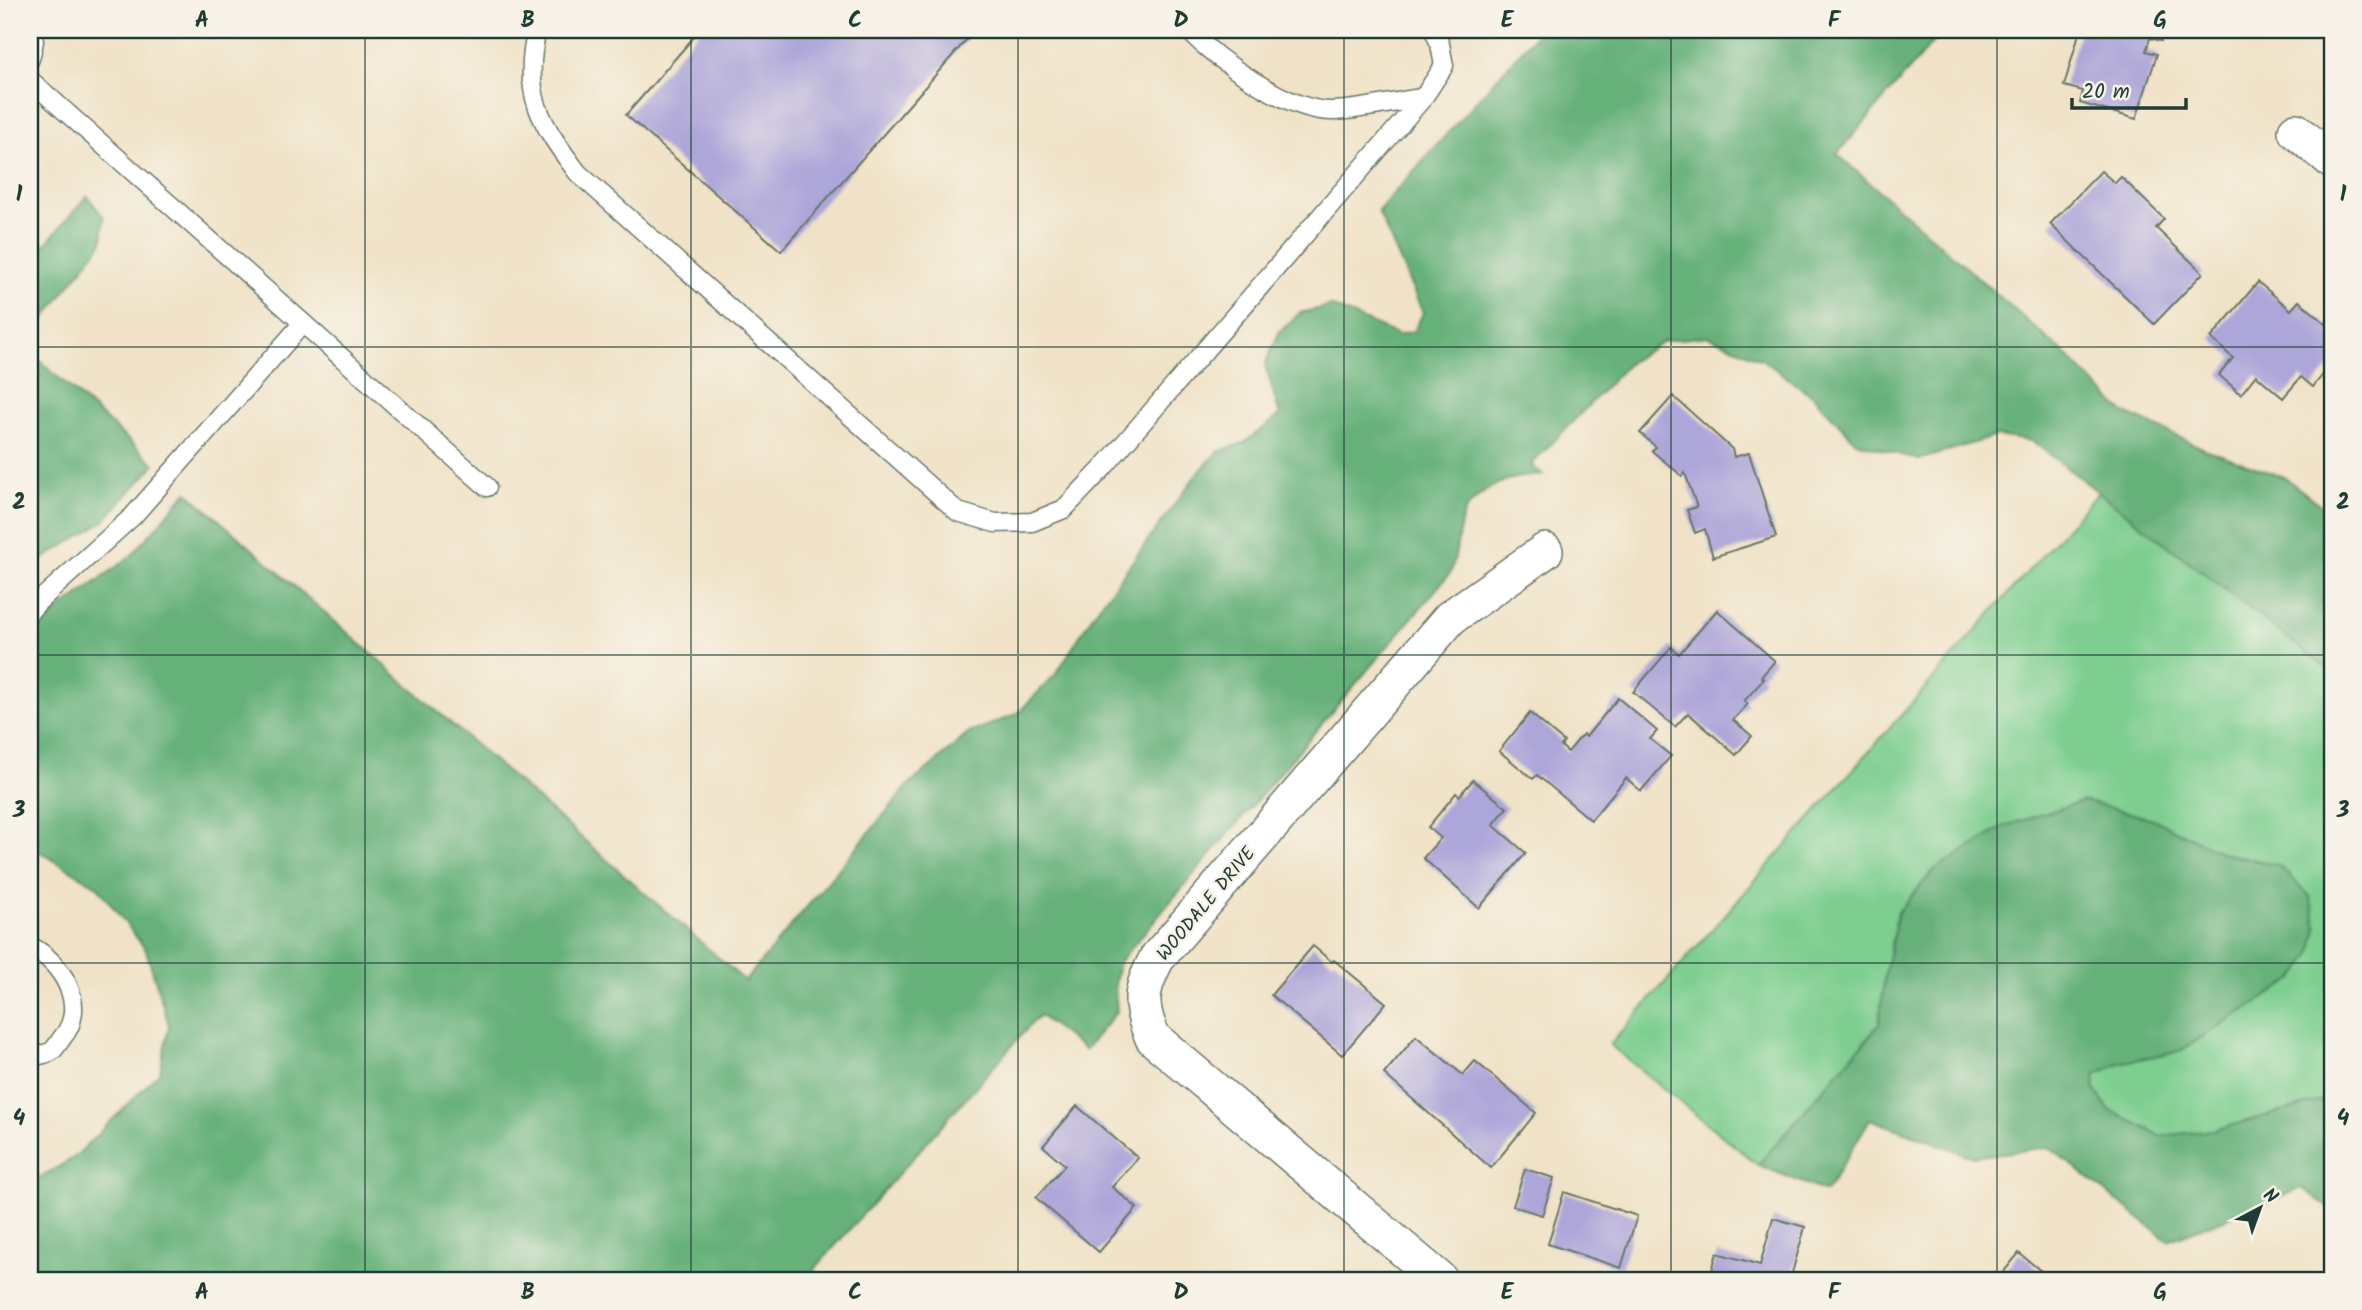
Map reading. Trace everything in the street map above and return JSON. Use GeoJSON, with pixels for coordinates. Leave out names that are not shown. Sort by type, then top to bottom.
{"type":"FeatureCollection","features":[{"type":"Feature","properties":{"kind":"street"},"geometry":{"type":"LineString","coordinates":[[2296,131],[2332,161]]}},
{"type":"Feature","properties":{"kind":"street","name":"WOODALE DRIVE"},"geometry":{"type":"LineString","coordinates":[[1440,1280],[1153,1038],[1143,1016],[1144,983],[1157,958],[1450,618],[1545,551]]}},
{"type":"Feature","properties":{"kind":"lane"},"geometry":{"type":"LineString","coordinates":[[30,59],[34,41],[31,30]]}},
{"type":"Feature","properties":{"kind":"lane"},"geometry":{"type":"LineString","coordinates":[[537,30],[532,51],[534,100],[550,136],[579,173],[958,512],[995,523],[1032,522],[1064,509],[1103,468],[1423,98],[1444,66],[1434,30]]}},
{"type":"Feature","properties":{"kind":"lane"},"geometry":{"type":"LineString","coordinates":[[1188,30],[1239,71],[1289,101],[1331,111],[1423,98]]}},
{"type":"Feature","properties":{"kind":"lane"},"geometry":{"type":"LineString","coordinates":[[30,80],[487,487]]}},
{"type":"Feature","properties":{"kind":"lane"},"geometry":{"type":"LineString","coordinates":[[30,611],[134,516],[303,323]]}},
{"type":"Feature","properties":{"kind":"lane"},"geometry":{"type":"LineString","coordinates":[[30,946],[54,965],[71,987],[73,1009],[69,1031],[52,1051],[30,1057]]}},
{"type":"Feature","properties":{"kind":"green space"},"geometry":{"type":"Polygon","coordinates":[[[1540,30],[1943,30],[1837,154],[2065,354],[2123,412],[2207,450],[2284,477],[2332,514],[2332,672],[2032,441],[1996,436],[1919,460],[1856,442],[1814,397],[1763,360],[1708,336],[1664,341],[1630,362],[1531,465],[1543,475],[1515,478],[1498,484],[1489,488],[1467,508],[1451,572],[1119,962],[1115,984],[1117,1011],[1085,1050],[1039,1015],[805,1280],[30,1280],[30,1183],[75,1157],[160,1072],[169,1025],[146,950],[97,886],[30,846],[30,639],[60,609],[131,556],[187,492],[745,981],[908,786],[969,733],[1017,714],[1056,674],[1093,615],[1197,474],[1219,451],[1244,443],[1280,415],[1265,364],[1280,331],[1300,313],[1331,306],[1398,335],[1414,331],[1423,313],[1378,211],[1540,30]]]}},
{"type":"Feature","properties":{"kind":"green space"},"geometry":{"type":"Polygon","coordinates":[[[87,196],[104,217],[102,243],[30,337],[30,262],[87,196]]]}},
{"type":"Feature","properties":{"kind":"green space"},"geometry":{"type":"Polygon","coordinates":[[[30,352],[155,464],[104,521],[41,560],[30,572],[30,352]]]}},
{"type":"Feature","properties":{"kind":"green space"},"geometry":{"type":"Polygon","coordinates":[[[2099,491],[2332,672],[2332,1098],[2214,1130],[2161,1136],[2109,1110],[2094,1088],[2096,1074],[2123,1062],[2180,1051],[2294,979],[2278,865],[2222,853],[2153,819],[1898,912],[1885,974],[1879,1025],[1758,1165],[1610,1045],[2099,491]]]}},
{"type":"Feature","properties":{"kind":"green space"},"geometry":{"type":"Polygon","coordinates":[[[2083,801],[2153,819],[2222,853],[2278,865],[2310,896],[2317,928],[2311,955],[2294,979],[2180,1051],[2123,1062],[2096,1074],[2094,1088],[2109,1110],[2161,1136],[2214,1130],[2332,1098],[2332,1210],[2302,1188],[2168,1241],[2049,1147],[1973,1157],[1870,1119],[1826,1192],[1758,1165],[1879,1025],[1885,974],[1898,912],[1934,870],[2005,826],[2083,801]]]}},
{"type":"Feature","properties":{"kind":"building"},"geometry":{"type":"Polygon","coordinates":[[[700,30],[975,30],[781,251],[626,115],[700,30]]]}},
{"type":"Feature","properties":{"kind":"building"},"geometry":{"type":"Polygon","coordinates":[[[2080,30],[2164,30],[2161,41],[2150,38],[2146,51],[2157,54],[2136,119],[2080,103],[2083,91],[2064,86],[2080,30]]]}},
{"type":"Feature","properties":{"kind":"building"},"geometry":{"type":"Polygon","coordinates":[[[2101,171],[2115,183],[2121,177],[2164,219],[2156,228],[2203,273],[2154,324],[2050,224],[2101,171]]]}},
{"type":"Feature","properties":{"kind":"building"},"geometry":{"type":"Polygon","coordinates":[[[2258,282],[2291,310],[2299,301],[2332,329],[2332,363],[2313,387],[2301,377],[2283,398],[2256,375],[2241,394],[2219,375],[2233,358],[2211,338],[2258,282]]]}},
{"type":"Feature","properties":{"kind":"building"},"geometry":{"type":"Polygon","coordinates":[[[1673,396],[1732,449],[1734,457],[1749,453],[1776,537],[1713,557],[1705,529],[1695,533],[1687,510],[1697,507],[1685,473],[1682,476],[1652,451],[1656,447],[1640,433],[1673,396]]]}},
{"type":"Feature","properties":{"kind":"building"},"geometry":{"type":"Polygon","coordinates":[[[1717,610],[1775,661],[1761,677],[1764,679],[1744,701],[1748,704],[1733,720],[1752,736],[1736,755],[1688,713],[1675,727],[1633,692],[1671,647],[1679,654],[1717,610]]]}},
{"type":"Feature","properties":{"kind":"building"},"geometry":{"type":"Polygon","coordinates":[[[1618,698],[1657,731],[1650,739],[1671,756],[1641,791],[1626,778],[1591,820],[1537,775],[1533,779],[1499,751],[1530,713],[1564,742],[1561,746],[1568,752],[1583,734],[1586,737],[1618,698]]]}},
{"type":"Feature","properties":{"kind":"building"},"geometry":{"type":"Polygon","coordinates":[[[1473,780],[1507,808],[1493,825],[1526,853],[1479,908],[1423,858],[1441,838],[1428,827],[1456,793],[1459,796],[1473,780]]]}},
{"type":"Feature","properties":{"kind":"building"},"geometry":{"type":"Polygon","coordinates":[[[1313,946],[1386,1003],[1342,1055],[1271,995],[1313,946]]]}},
{"type":"Feature","properties":{"kind":"building"},"geometry":{"type":"Polygon","coordinates":[[[1416,1036],[1463,1075],[1475,1061],[1536,1113],[1491,1168],[1384,1074],[1416,1036]]]}},
{"type":"Feature","properties":{"kind":"building"},"geometry":{"type":"Polygon","coordinates":[[[1077,1106],[1138,1158],[1112,1187],[1137,1208],[1099,1252],[1036,1198],[1065,1165],[1043,1146],[1077,1106]]]}},
{"type":"Feature","properties":{"kind":"building"},"geometry":{"type":"Polygon","coordinates":[[[1525,1169],[1554,1178],[1542,1215],[1513,1206],[1525,1169]]]}},
{"type":"Feature","properties":{"kind":"building"},"geometry":{"type":"Polygon","coordinates":[[[1564,1192],[1637,1216],[1621,1268],[1548,1244],[1564,1192]]]}},
{"type":"Feature","properties":{"kind":"building"},"geometry":{"type":"Polygon","coordinates":[[[1773,1218],[1805,1227],[1790,1280],[1709,1280],[1717,1253],[1760,1265],[1773,1218]]]}},
{"type":"Feature","properties":{"kind":"building"},"geometry":{"type":"Polygon","coordinates":[[[2019,1253],[2052,1280],[1997,1280],[2019,1253]]]}}]}
